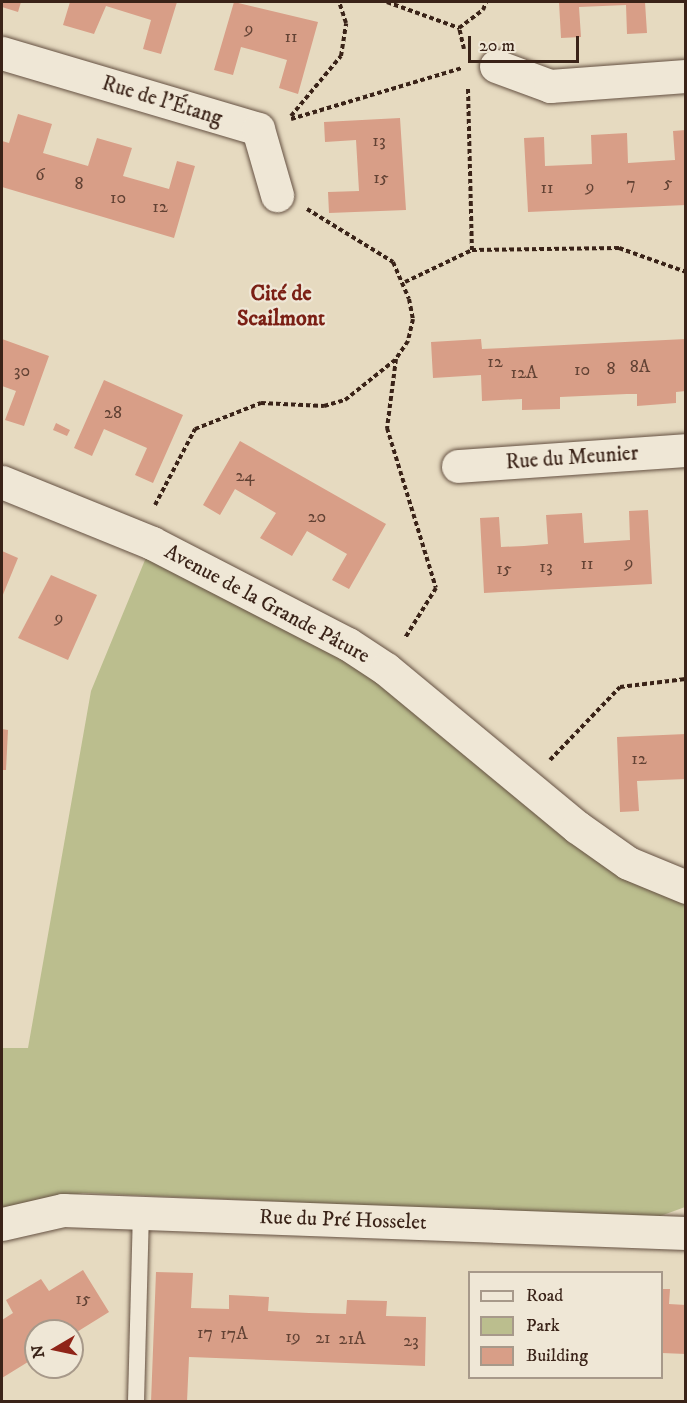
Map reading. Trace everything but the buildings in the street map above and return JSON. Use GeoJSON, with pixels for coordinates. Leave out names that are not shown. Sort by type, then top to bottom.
{"type":"FeatureCollection","features":[{"type":"Feature","properties":{"kind":"street","name":"Rue de l'Étang"},"geometry":{"type":"LineString","coordinates":[[2,53],[258,129],[277,195]]}},
{"type":"Feature","properties":{"kind":"street"},"geometry":{"type":"LineString","coordinates":[[482,66],[550,86],[686,76]]}},
{"type":"Feature","properties":{"kind":"street","name":"Rue du Meunier"},"geometry":{"type":"LineString","coordinates":[[458,466],[686,450]]}},
{"type":"Feature","properties":{"kind":"street","name":"Avenue de la Grande Pâture"},"geometry":{"type":"LineString","coordinates":[[2,482],[138,537],[303,620],[386,669],[628,864],[686,887]]}},
{"type":"Feature","properties":{"kind":"street","name":"Rue du Pré Hosselet"},"geometry":{"type":"LineString","coordinates":[[2,1224],[63,1210],[686,1233]]}},
{"type":"Feature","properties":{"kind":"lane"},"geometry":{"type":"LineString","coordinates":[[136,1401],[141,1213]]}},
{"type":"Feature","properties":{"kind":"path"},"geometry":{"type":"LineString","coordinates":[[339,2],[346,23],[341,56],[288,120],[482,66]]}},
{"type":"Feature","properties":{"kind":"path"},"geometry":{"type":"LineString","coordinates":[[387,2],[459,28],[482,66],[472,250]]}},
{"type":"Feature","properties":{"kind":"path"},"geometry":{"type":"LineString","coordinates":[[459,28],[483,10],[486,2]]}},
{"type":"Feature","properties":{"kind":"path"},"geometry":{"type":"LineString","coordinates":[[138,537],[195,429],[261,403],[324,406],[345,400],[396,359],[408,341],[413,319],[405,282],[393,262],[341,226],[277,195]]}},
{"type":"Feature","properties":{"kind":"path"},"geometry":{"type":"LineString","coordinates":[[405,282],[472,250],[619,248],[686,272]]}},
{"type":"Feature","properties":{"kind":"path"},"geometry":{"type":"LineString","coordinates":[[386,669],[436,588],[387,428],[396,359]]}},
{"type":"Feature","properties":{"kind":"path"},"geometry":{"type":"LineString","coordinates":[[527,784],[620,687],[686,679]]}},
{"type":"Feature","properties":{"kind":"green space"},"geometry":{"type":"Polygon","coordinates":[[[152,543],[303,620],[685,887],[685,1207],[655,1218],[83,1193],[22,1204],[2,1213],[2,1048],[28,1048],[91,691],[152,543]]]}},
{"type":"Feature","properties":{"kind":"district","name":"Cité de Scailmont"},"geometry":{"type":"Point","coordinates":[281,306]}}]}
